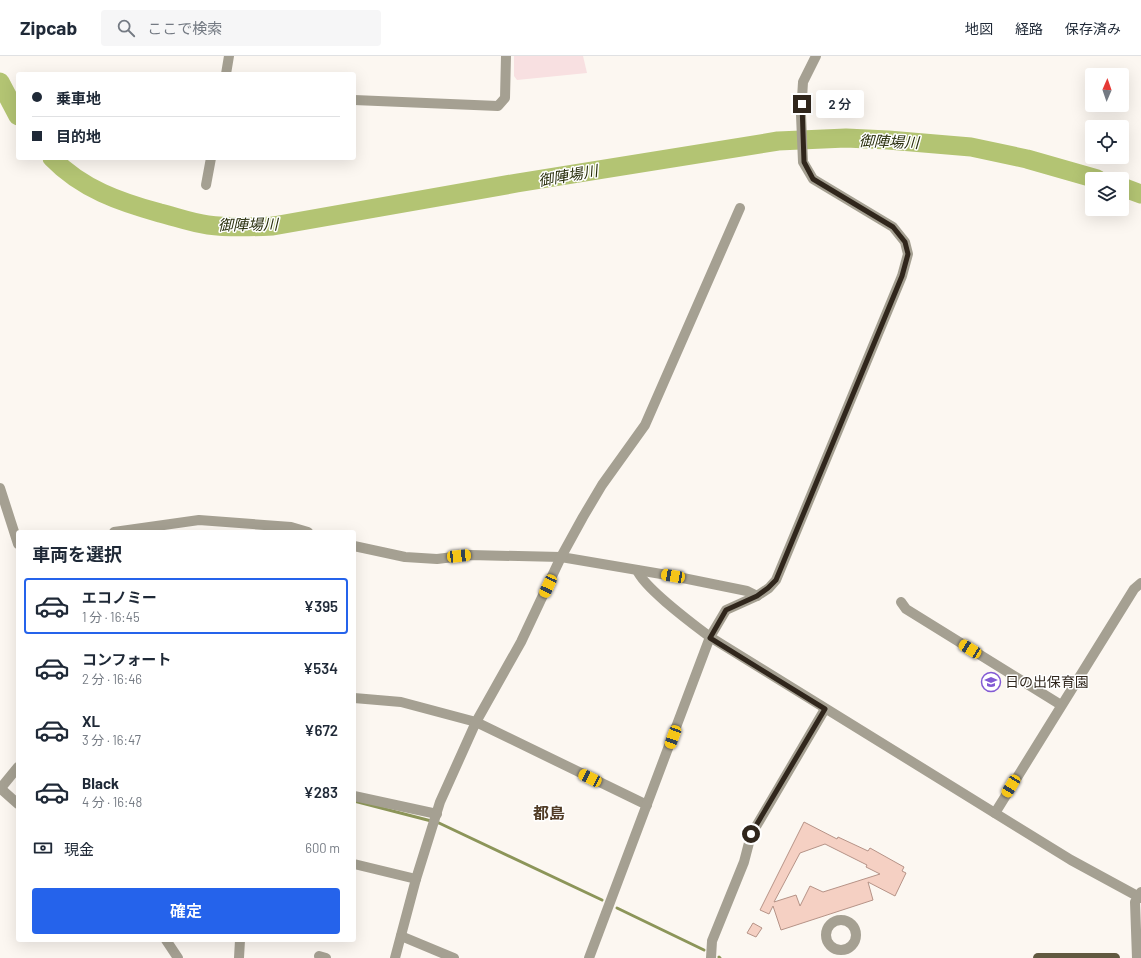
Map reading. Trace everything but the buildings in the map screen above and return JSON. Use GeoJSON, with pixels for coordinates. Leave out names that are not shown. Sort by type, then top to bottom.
{"type":"FeatureCollection","features":[{"type":"Feature","properties":{"kind":"main road"},"geometry":{"type":"LineString","coordinates":[[1038,958],[1116,958]]}},
{"type":"Feature","properties":{"kind":"street"},"geometry":{"type":"LineString","coordinates":[[226,72],[229,56]]}},
{"type":"Feature","properties":{"kind":"street"},"geometry":{"type":"LineString","coordinates":[[356,100],[498,106],[505,98],[506,56]]}},
{"type":"Feature","properties":{"kind":"street"},"geometry":{"type":"LineString","coordinates":[[589,958],[710,638],[726,610],[757,596],[776,580],[902,276],[908,254],[905,242],[893,227],[813,179],[804,162],[801,115],[803,82],[816,56]]}},
{"type":"Feature","properties":{"kind":"street"},"geometry":{"type":"LineString","coordinates":[[206,186],[211,160]]}},
{"type":"Feature","properties":{"kind":"street"},"geometry":{"type":"LineString","coordinates":[[395,958],[416,879],[437,814],[476,722],[521,642],[561,557],[602,485],[645,425],[740,208]]}},
{"type":"Feature","properties":{"kind":"street"},"geometry":{"type":"LineString","coordinates":[[0,488],[16,538]]}},
{"type":"Feature","properties":{"kind":"street"},"geometry":{"type":"LineString","coordinates":[[128,530],[199,520],[291,527],[301,530]]}},
{"type":"Feature","properties":{"kind":"street"},"geometry":{"type":"LineString","coordinates":[[356,546],[405,557],[437,559],[470,555],[561,557],[747,591],[757,596]]}},
{"type":"Feature","properties":{"kind":"street"},"geometry":{"type":"LineString","coordinates":[[637,570],[639,576],[710,638],[1071,860],[1140,896],[1135,902],[1137,958]]}},
{"type":"Feature","properties":{"kind":"street"},"geometry":{"type":"LineString","coordinates":[[995,813],[1134,589],[1141,583]]}},
{"type":"Feature","properties":{"kind":"street"},"geometry":{"type":"LineString","coordinates":[[900,602],[906,609],[1061,705]]}},
{"type":"Feature","properties":{"kind":"street"},"geometry":{"type":"LineString","coordinates":[[356,698],[402,702],[476,722],[647,805]]}},
{"type":"Feature","properties":{"kind":"street"},"geometry":{"type":"LineString","coordinates":[[711,958],[712,941],[744,862],[751,834],[825,709]]}},
{"type":"Feature","properties":{"kind":"street"},"geometry":{"type":"LineString","coordinates":[[16,769],[0,789],[16,802]]}},
{"type":"Feature","properties":{"kind":"street"},"geometry":{"type":"LineString","coordinates":[[356,796],[437,814]]}},
{"type":"Feature","properties":{"kind":"street"},"geometry":{"type":"LineString","coordinates":[[356,864],[416,879]]}},
{"type":"Feature","properties":{"kind":"street"},"geometry":{"type":"LineString","coordinates":[[401,936],[454,958]]}},
{"type":"Feature","properties":{"kind":"street"},"geometry":{"type":"LineString","coordinates":[[167,942],[178,958]]}},
{"type":"Feature","properties":{"kind":"street"},"geometry":{"type":"LineString","coordinates":[[239,958],[240,942]]}},
{"type":"Feature","properties":{"kind":"shaded area"},"geometry":{"type":"Polygon","coordinates":[[[514,56],[583,56],[587,73],[517,80],[514,76],[514,56]]]}},
{"type":"Feature","properties":{"kind":"waterway","name":"御陣場川"},"geometry":{"type":"LineString","coordinates":[[0,82],[16,112]]}},
{"type":"Feature","properties":{"kind":"waterway","name":"御陣場川"},"geometry":{"type":"LineString","coordinates":[[54,160],[76,178],[116,199],[145,209],[196,223],[232,227],[273,226],[517,183],[778,141],[846,138],[971,147],[1027,159],[1085,176]]}},
{"type":"Feature","properties":{"kind":"waterway","name":"御陣場川"},"geometry":{"type":"LineString","coordinates":[[1129,190],[1141,194]]}},
{"type":"Feature","properties":{"kind":"waterway"},"geometry":{"type":"LineString","coordinates":[[356,802],[439,823],[602,900]]}},
{"type":"Feature","properties":{"kind":"waterway"},"geometry":{"type":"LineString","coordinates":[[617,908],[704,950]]}},
{"type":"Feature","properties":{"kind":"place","name":"日の出保育園"},"geometry":{"type":"Point","coordinates":[991,682]}},
{"type":"Feature","properties":{"kind":"district","name":"都島"},"geometry":{"type":"Point","coordinates":[549,813]}},
{"type":"Feature","properties":{"kind":"route"},"geometry":{"type":"LineString","coordinates":[[751,834],[783,783],[825,709],[710,638],[720,617],[726,610],[740,602],[757,596],[776,580],[902,276],[908,254],[905,242],[893,227],[813,179],[804,162],[801,115],[802,104]]}}]}
